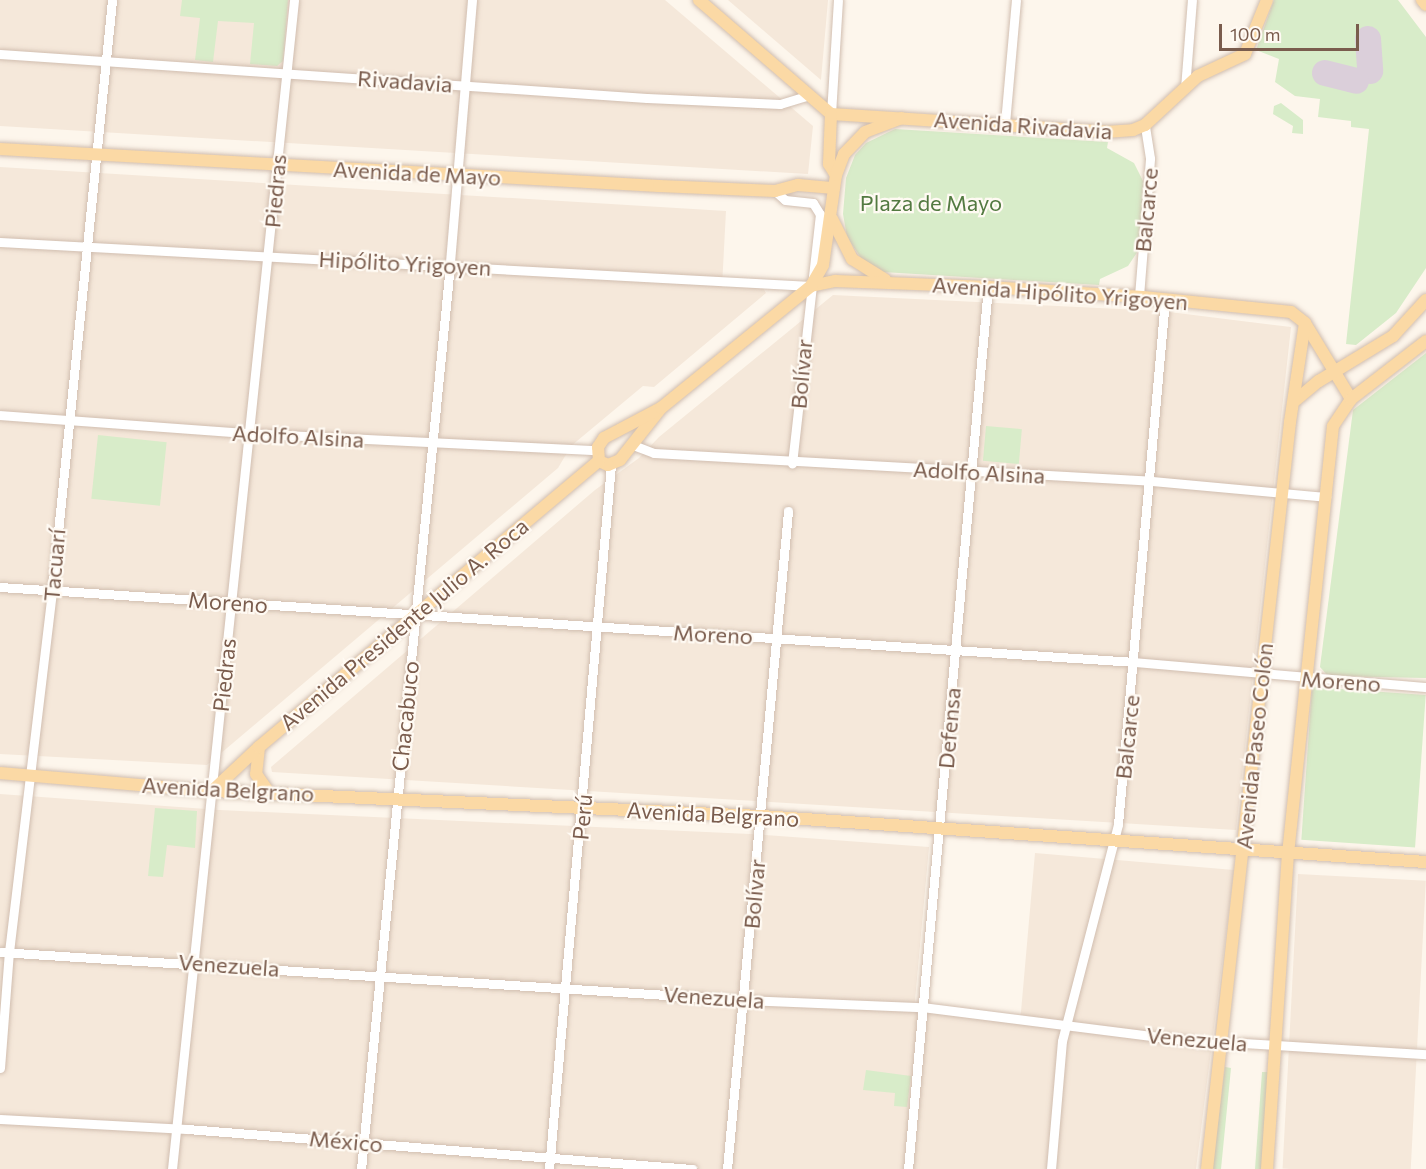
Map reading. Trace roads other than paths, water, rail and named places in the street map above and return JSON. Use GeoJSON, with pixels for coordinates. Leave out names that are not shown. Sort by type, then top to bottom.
{"type":"FeatureCollection","features":[{"type":"Feature","properties":{"kind":"main road"},"geometry":{"type":"LineString","coordinates":[[699,0],[831,114]]}},
{"type":"Feature","properties":{"kind":"main road","name":"Avenida Rivadavia"},"geometry":{"type":"LineString","coordinates":[[831,114],[1005,123],[1119,132],[1145,125],[1185,87],[1206,72],[1239,59],[1253,40],[1267,0]]}},
{"type":"Feature","properties":{"kind":"main road"},"geometry":{"type":"LineString","coordinates":[[1422,0],[1426,5]]}},
{"type":"Feature","properties":{"kind":"main road","name":"Bolívar"},"geometry":{"type":"LineString","coordinates":[[831,114],[829,161],[835,181]]}},
{"type":"Feature","properties":{"kind":"main road","name":"Bolívar"},"geometry":{"type":"LineString","coordinates":[[811,286],[823,264],[835,181],[853,142],[881,124],[901,118]]}},
{"type":"Feature","properties":{"kind":"main road","name":"Avenida de Mayo"},"geometry":{"type":"LineString","coordinates":[[0,149],[775,191],[798,185],[835,181]]}},
{"type":"Feature","properties":{"kind":"main road"},"geometry":{"type":"LineString","coordinates":[[831,216],[852,259],[863,270],[891,283]]}},
{"type":"Feature","properties":{"kind":"main road","name":"Avenida Hipólito Yrigoyen"},"geometry":{"type":"LineString","coordinates":[[811,286],[829,280],[1165,298],[1284,311],[1297,315],[1305,323]]}},
{"type":"Feature","properties":{"kind":"main road","name":"Avenida Presidente Julio A. Roca"},"geometry":{"type":"LineString","coordinates":[[602,459],[601,441],[619,428],[661,408],[811,286]]}},
{"type":"Feature","properties":{"kind":"main road"},"geometry":{"type":"LineString","coordinates":[[1296,400],[1332,372],[1385,342],[1426,300]]}},
{"type":"Feature","properties":{"kind":"main road"},"geometry":{"type":"LineString","coordinates":[[1305,323],[1332,372],[1351,399],[1426,341]]}},
{"type":"Feature","properties":{"kind":"main road","name":"Avenida Paseo Colón"},"geometry":{"type":"LineString","coordinates":[[1207,1169],[1282,491],[1305,323]]}},
{"type":"Feature","properties":{"kind":"main road","name":"Avenida Paseo Colón"},"geometry":{"type":"LineString","coordinates":[[1267,1169],[1288,854],[1304,679],[1334,426],[1351,399]]}},
{"type":"Feature","properties":{"kind":"main road","name":"Avenida Presidente Julio A. Roca"},"geometry":{"type":"LineString","coordinates":[[212,790],[259,747],[602,459],[633,445],[661,408]]}},
{"type":"Feature","properties":{"kind":"main road"},"geometry":{"type":"LineString","coordinates":[[619,428],[631,433],[633,445]]}},
{"type":"Feature","properties":{"kind":"main road"},"geometry":{"type":"LineString","coordinates":[[259,747],[256,774],[268,791]]}},
{"type":"Feature","properties":{"kind":"main road","name":"Avenida Belgrano"},"geometry":{"type":"LineString","coordinates":[[0,773],[212,790],[761,816],[1426,862]]}},
{"type":"Feature","properties":{"kind":"street","name":"Tacuarí"},"geometry":{"type":"LineString","coordinates":[[0,1068],[4,952],[30,776],[52,591],[67,419],[98,153],[112,0]]}},
{"type":"Feature","properties":{"kind":"street","name":"Piedras"},"geometry":{"type":"LineString","coordinates":[[172,1169],[251,434],[294,0]]}},
{"type":"Feature","properties":{"kind":"street","name":"Chacabuco"},"geometry":{"type":"LineString","coordinates":[[361,1169],[449,266],[472,0]]}},
{"type":"Feature","properties":{"kind":"street"},"geometry":{"type":"LineString","coordinates":[[831,114],[838,0]]}},
{"type":"Feature","properties":{"kind":"street"},"geometry":{"type":"LineString","coordinates":[[1005,123],[1016,0]]}},
{"type":"Feature","properties":{"kind":"street"},"geometry":{"type":"LineString","coordinates":[[1185,87],[1192,0]]}},
{"type":"Feature","properties":{"kind":"street","name":"Rivadavia"},"geometry":{"type":"LineString","coordinates":[[0,54],[780,104],[810,95]]}},
{"type":"Feature","properties":{"kind":"street","name":"Balcarce"},"geometry":{"type":"LineString","coordinates":[[1138,296],[1150,158],[1145,125]]}},
{"type":"Feature","properties":{"kind":"street","name":"Bolívar"},"geometry":{"type":"LineString","coordinates":[[775,191],[785,200],[813,203],[819,210],[792,463]]}},
{"type":"Feature","properties":{"kind":"street","name":"Hipólito Yrigoyen"},"geometry":{"type":"LineString","coordinates":[[0,242],[811,286]]}},
{"type":"Feature","properties":{"kind":"street","name":"Defensa"},"geometry":{"type":"LineString","coordinates":[[908,1169],[974,471],[988,287]]}},
{"type":"Feature","properties":{"kind":"street","name":"Balcarce"},"geometry":{"type":"LineString","coordinates":[[1051,1169],[1066,1024],[1118,824],[1151,482],[1165,298]]}},
{"type":"Feature","properties":{"kind":"street","name":"Adolfo Alsina"},"geometry":{"type":"LineString","coordinates":[[0,415],[251,434],[432,443],[602,459]]}},
{"type":"Feature","properties":{"kind":"street","name":"Adolfo Alsina"},"geometry":{"type":"LineString","coordinates":[[633,445],[654,453],[792,463],[1151,482],[1282,491],[1326,497]]}},
{"type":"Feature","properties":{"kind":"street","name":"Perú"},"geometry":{"type":"LineString","coordinates":[[550,1164],[599,627],[602,459]]}},
{"type":"Feature","properties":{"kind":"street","name":"Bolívar"},"geometry":{"type":"LineString","coordinates":[[727,1169],[788,511]]}},
{"type":"Feature","properties":{"kind":"street","name":"Moreno"},"geometry":{"type":"LineString","coordinates":[[0,587],[1134,662],[1304,679],[1426,687]]}},
{"type":"Feature","properties":{"kind":"street","name":"Venezuela"},"geometry":{"type":"LineString","coordinates":[[4,952],[567,986],[744,1000],[922,1007],[1221,1045],[1244,1043],[1426,1054]]}},
{"type":"Feature","properties":{"kind":"street","name":"México"},"geometry":{"type":"LineString","coordinates":[[0,1119],[364,1143],[550,1164],[692,1169]]}},
{"type":"Feature","properties":{"kind":"park label","name":"Plaza de Mayo"},"geometry":{"type":"Point","coordinates":[931,203]}}]}
